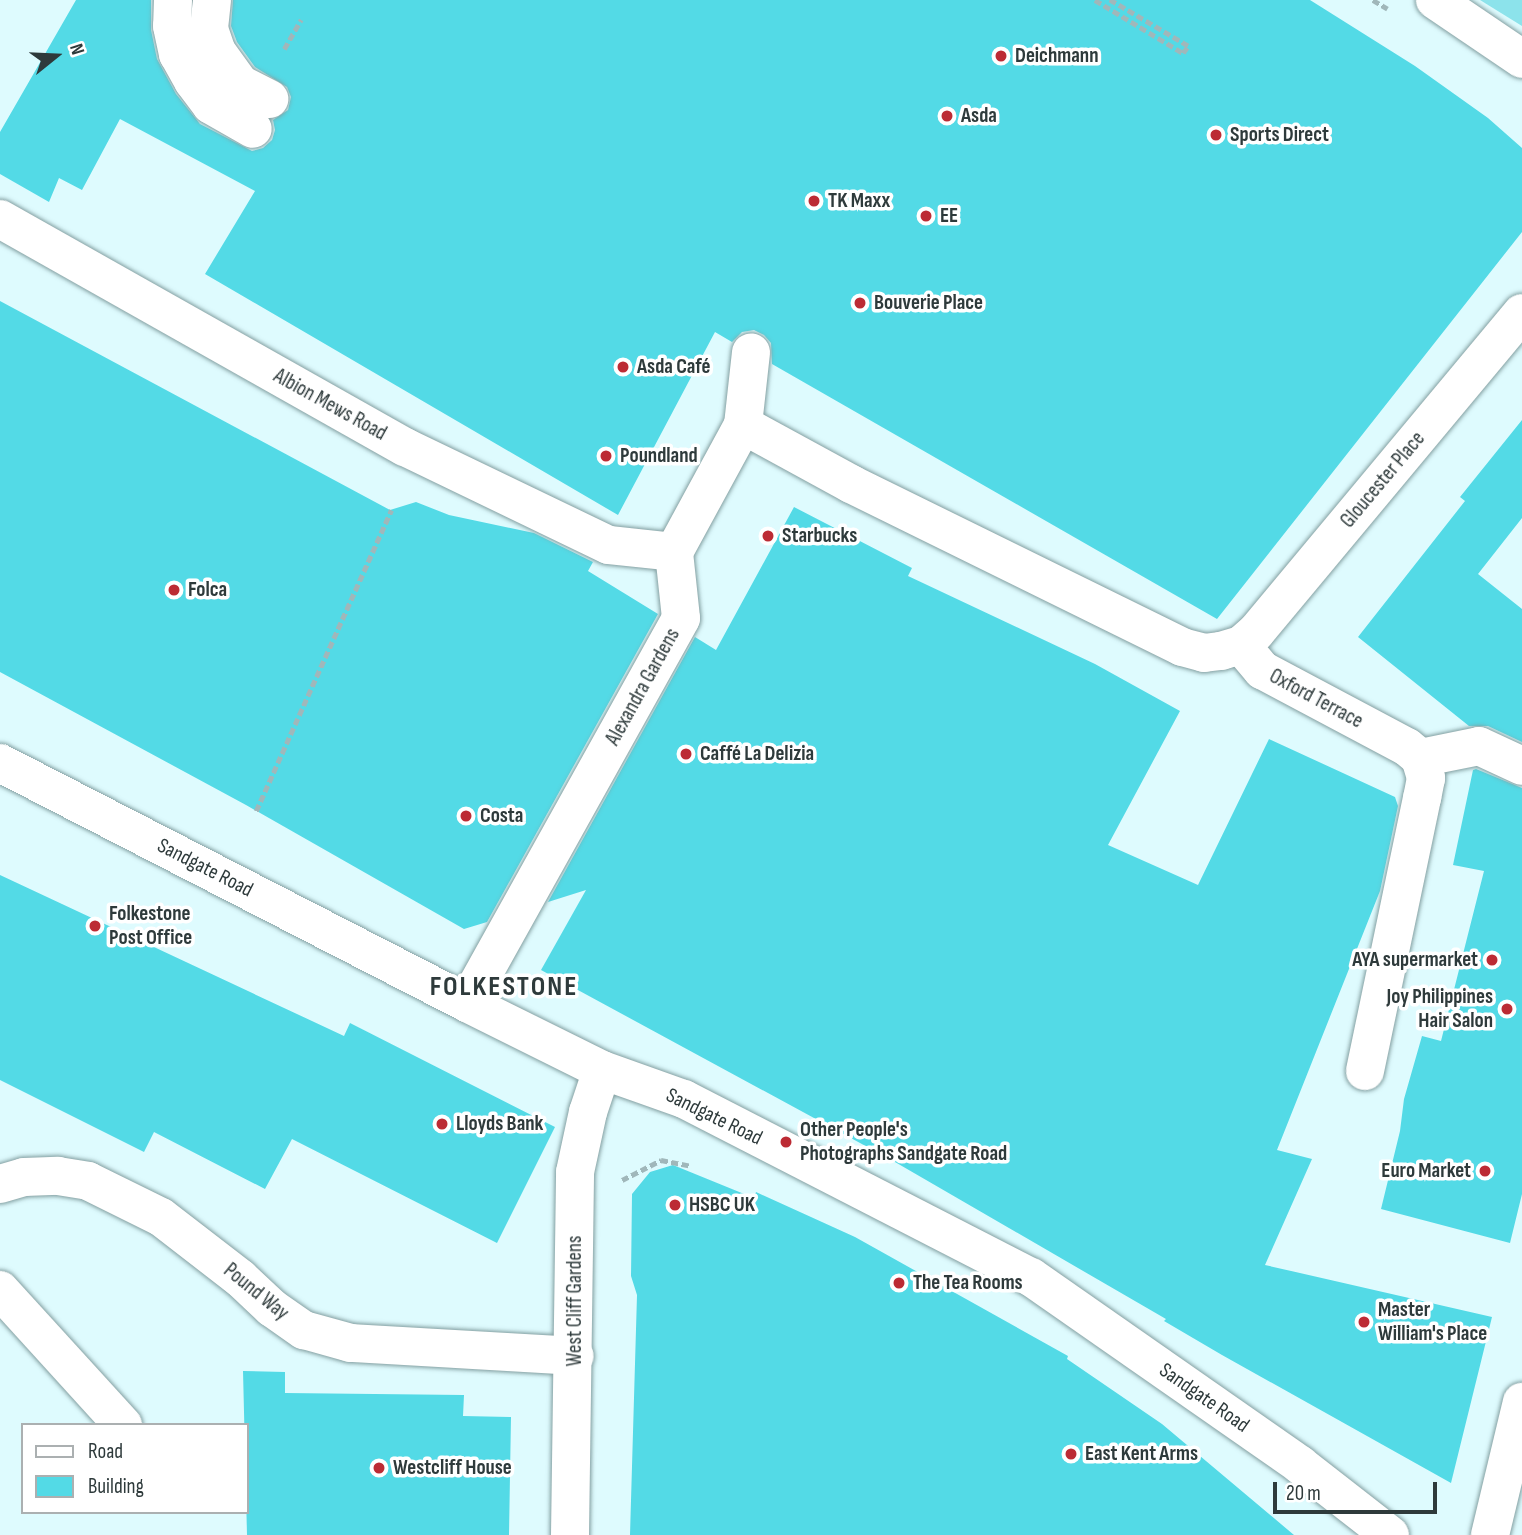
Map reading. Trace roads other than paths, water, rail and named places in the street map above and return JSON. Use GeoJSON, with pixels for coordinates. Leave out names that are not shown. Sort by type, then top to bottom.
{"type":"FeatureCollection","features":[{"type":"Feature","properties":{"kind":"street"},"geometry":{"type":"LineString","coordinates":[[173,0],[172,26],[178,54],[211,105],[261,114],[217,52],[209,29],[212,0]]}},
{"type":"Feature","properties":{"kind":"street"},"geometry":{"type":"LineString","coordinates":[[1435,0],[1522,59]]}},
{"type":"Feature","properties":{"kind":"street","name":"Albion Mews Road"},"geometry":{"type":"LineString","coordinates":[[0,219],[405,447],[609,545],[674,552]]}},
{"type":"Feature","properties":{"kind":"street","name":"Gloucester Place"},"geometry":{"type":"LineString","coordinates":[[1241,645],[1256,632],[1522,313]]}},
{"type":"Feature","properties":{"kind":"street"},"geometry":{"type":"LineString","coordinates":[[674,552],[743,425],[751,352]]}},
{"type":"Feature","properties":{"kind":"street"},"geometry":{"type":"LineString","coordinates":[[743,425],[850,484],[1182,647],[1204,653],[1241,645]]}},
{"type":"Feature","properties":{"kind":"street","name":"Alexandra Gardens"},"geometry":{"type":"LineString","coordinates":[[467,1003],[681,618],[674,552]]}},
{"type":"Feature","properties":{"kind":"street","name":"Oxford Terrace"},"geometry":{"type":"LineString","coordinates":[[1241,645],[1262,670],[1407,747],[1420,758]]}},
{"type":"Feature","properties":{"kind":"street"},"geometry":{"type":"LineString","coordinates":[[1365,1071],[1426,778],[1420,758],[1479,746],[1522,766]]}},
{"type":"Feature","properties":{"kind":"street","name":"Sandgate Road"},"geometry":{"type":"LineString","coordinates":[[0,763],[467,1003],[602,1070],[684,1099],[1031,1277],[1300,1465],[1390,1535]]}},
{"type":"Feature","properties":{"kind":"street","name":"West Cliff Gardens"},"geometry":{"type":"LineString","coordinates":[[570,1535],[575,1356],[575,1172],[588,1112],[602,1070]]}},
{"type":"Feature","properties":{"kind":"street","name":"Pound Way"},"geometry":{"type":"LineString","coordinates":[[0,1184],[24,1177],[58,1176],[88,1181],[161,1217],[240,1278],[272,1308],[304,1330],[351,1343],[575,1356]]}},
{"type":"Feature","properties":{"kind":"street"},"geometry":{"type":"LineString","coordinates":[[0,1290],[121,1423]]}},
{"type":"Feature","properties":{"kind":"street"},"geometry":{"type":"LineString","coordinates":[[1490,1535],[1522,1402]]}},
{"type":"Feature","properties":{"kind":"place","name":"Deichmann"},"geometry":{"type":"Point","coordinates":[1001,56]}},
{"type":"Feature","properties":{"kind":"place","name":"Asda"},"geometry":{"type":"Point","coordinates":[947,116]}},
{"type":"Feature","properties":{"kind":"place","name":"Sports Direct"},"geometry":{"type":"Point","coordinates":[1216,135]}},
{"type":"Feature","properties":{"kind":"place","name":"TK Maxx"},"geometry":{"type":"Point","coordinates":[814,201]}},
{"type":"Feature","properties":{"kind":"place","name":"EE"},"geometry":{"type":"Point","coordinates":[926,216]}},
{"type":"Feature","properties":{"kind":"place","name":"Bouverie Place"},"geometry":{"type":"Point","coordinates":[860,303]}},
{"type":"Feature","properties":{"kind":"place","name":"Asda Café"},"geometry":{"type":"Point","coordinates":[623,367]}},
{"type":"Feature","properties":{"kind":"place","name":"Poundland"},"geometry":{"type":"Point","coordinates":[606,456]}},
{"type":"Feature","properties":{"kind":"place","name":"Starbucks"},"geometry":{"type":"Point","coordinates":[768,536]}},
{"type":"Feature","properties":{"kind":"place","name":"Folca"},"geometry":{"type":"Point","coordinates":[174,590]}},
{"type":"Feature","properties":{"kind":"place","name":"Caffé La Delizia"},"geometry":{"type":"Point","coordinates":[686,754]}},
{"type":"Feature","properties":{"kind":"place","name":"Costa"},"geometry":{"type":"Point","coordinates":[466,816]}},
{"type":"Feature","properties":{"kind":"place","name":"Folkestone Post Office"},"geometry":{"type":"Point","coordinates":[95,926]}},
{"type":"Feature","properties":{"kind":"place","name":"AYA supermarket"},"geometry":{"type":"Point","coordinates":[1492,960]}},
{"type":"Feature","properties":{"kind":"place","name":"Joy Philippines Hair Salon"},"geometry":{"type":"Point","coordinates":[1507,1009]}},
{"type":"Feature","properties":{"kind":"place","name":"Lloyds Bank"},"geometry":{"type":"Point","coordinates":[442,1124]}},
{"type":"Feature","properties":{"kind":"place","name":"Other People's Photographs Sandgate Road"},"geometry":{"type":"Point","coordinates":[786,1142]}},
{"type":"Feature","properties":{"kind":"place","name":"Euro Market"},"geometry":{"type":"Point","coordinates":[1485,1171]}},
{"type":"Feature","properties":{"kind":"place","name":"HSBC UK"},"geometry":{"type":"Point","coordinates":[675,1205]}},
{"type":"Feature","properties":{"kind":"place","name":"The Tea Rooms"},"geometry":{"type":"Point","coordinates":[899,1283]}},
{"type":"Feature","properties":{"kind":"place","name":"Master William's Place"},"geometry":{"type":"Point","coordinates":[1364,1322]}},
{"type":"Feature","properties":{"kind":"place","name":"East Kent Arms"},"geometry":{"type":"Point","coordinates":[1071,1454]}},
{"type":"Feature","properties":{"kind":"place","name":"Westcliff House"},"geometry":{"type":"Point","coordinates":[379,1468]}},
{"type":"Feature","properties":{"kind":"district","name":"FOLKESTONE"},"geometry":{"type":"Point","coordinates":[504,987]}}]}
